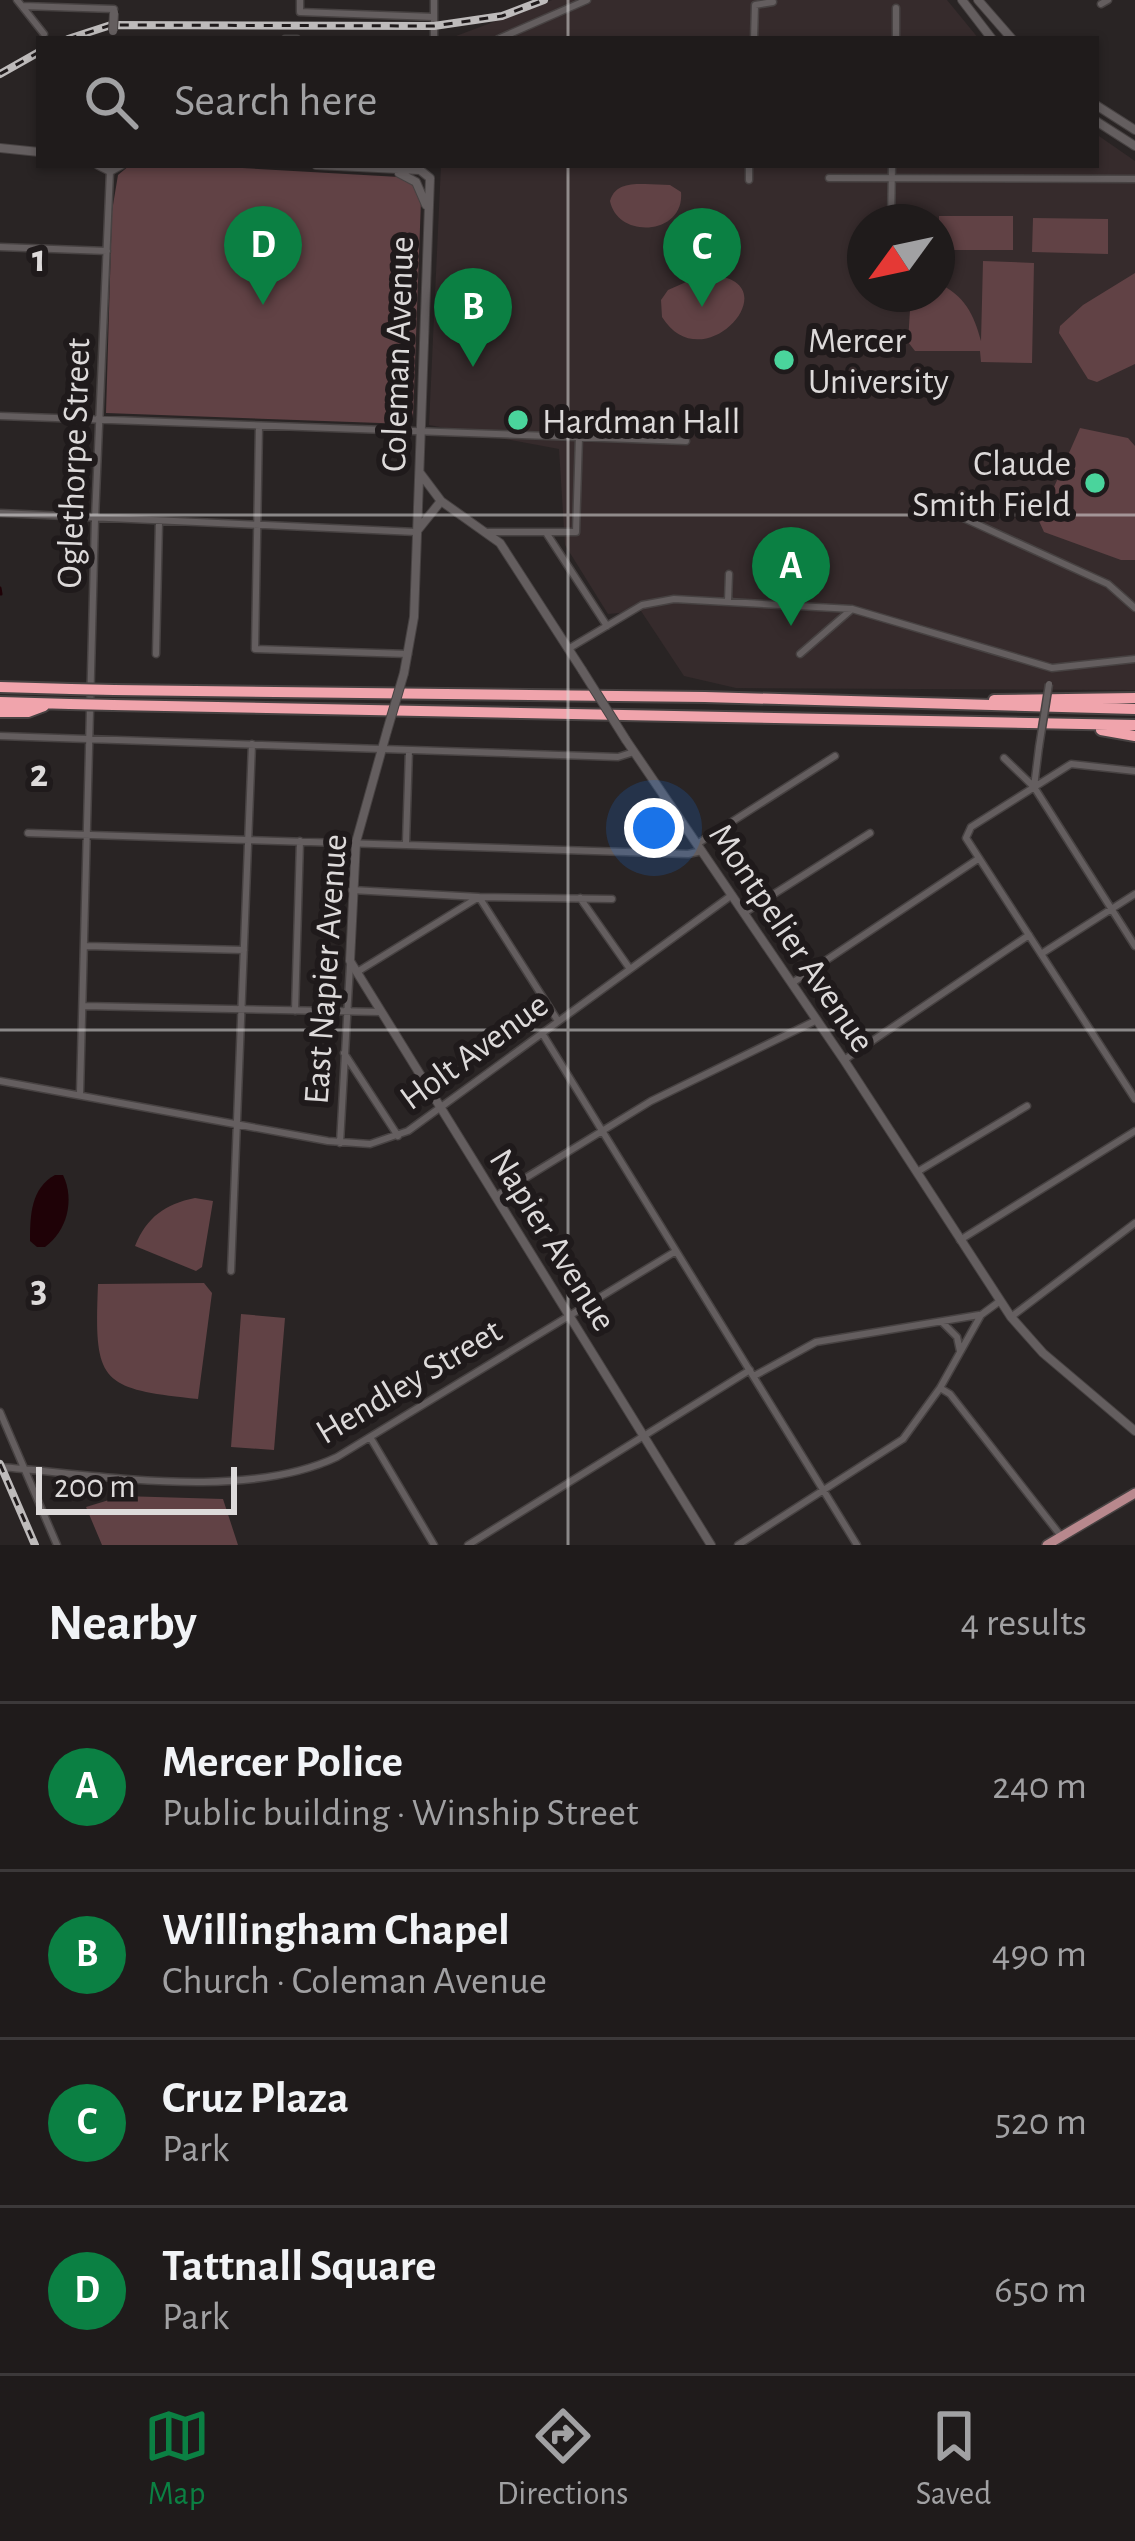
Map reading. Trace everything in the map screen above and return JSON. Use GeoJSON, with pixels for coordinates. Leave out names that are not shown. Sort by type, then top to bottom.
{"type":"FeatureCollection","features":[{"type":"Feature","properties":{"kind":"highway"},"geometry":{"type":"LineString","coordinates":[[0,687],[705,697],[1135,709]]}},
{"type":"Feature","properties":{"kind":"highway"},"geometry":{"type":"LineString","coordinates":[[964,705],[1030,698],[1135,698]]}},
{"type":"Feature","properties":{"kind":"highway"},"geometry":{"type":"LineString","coordinates":[[0,702],[1135,725]]}},
{"type":"Feature","properties":{"kind":"highway"},"geometry":{"type":"LineString","coordinates":[[0,712],[28,712],[52,704]]}},
{"type":"Feature","properties":{"kind":"highway"},"geometry":{"type":"LineString","coordinates":[[1051,723],[1135,736]]}},
{"type":"Feature","properties":{"kind":"main road"},"geometry":{"type":"LineString","coordinates":[[1047,1545],[1135,1493]]}},
{"type":"Feature","properties":{"kind":"street"},"geometry":{"type":"LineString","coordinates":[[300,0],[300,13],[434,17]]}},
{"type":"Feature","properties":{"kind":"street"},"geometry":{"type":"LineString","coordinates":[[434,0],[434,36]]}},
{"type":"Feature","properties":{"kind":"street"},"geometry":{"type":"LineString","coordinates":[[505,36],[586,0]]}},
{"type":"Feature","properties":{"kind":"street"},"geometry":{"type":"LineString","coordinates":[[962,0],[990,36]]}},
{"type":"Feature","properties":{"kind":"street"},"geometry":{"type":"LineString","coordinates":[[978,0],[1009,36]]}},
{"type":"Feature","properties":{"kind":"street"},"geometry":{"type":"LineString","coordinates":[[754,36],[755,5],[773,2]]}},
{"type":"Feature","properties":{"kind":"street"},"geometry":{"type":"LineString","coordinates":[[20,3],[114,7],[113,35]]}},
{"type":"Feature","properties":{"kind":"street"},"geometry":{"type":"LineString","coordinates":[[20,3],[44,34]]}},
{"type":"Feature","properties":{"kind":"street"},"geometry":{"type":"LineString","coordinates":[[896,8],[896,36]]}},
{"type":"Feature","properties":{"kind":"street"},"geometry":{"type":"LineString","coordinates":[[1099,107],[1135,130]]}},
{"type":"Feature","properties":{"kind":"street"},"geometry":{"type":"LineString","coordinates":[[1099,123],[1135,146]]}},
{"type":"Feature","properties":{"kind":"street"},"geometry":{"type":"LineString","coordinates":[[0,148],[36,152]]}},
{"type":"Feature","properties":{"kind":"street"},"geometry":{"type":"LineString","coordinates":[[104,168],[116,168]]}},
{"type":"Feature","properties":{"kind":"street"},"geometry":{"type":"LineString","coordinates":[[380,168],[420,170],[430,178]]}},
{"type":"Feature","properties":{"kind":"street"},"geometry":{"type":"LineString","coordinates":[[380,168],[412,178],[429,214]]}},
{"type":"Feature","properties":{"kind":"street"},"geometry":{"type":"LineString","coordinates":[[430,178],[431,168]]}},
{"type":"Feature","properties":{"kind":"street"},"geometry":{"type":"LineString","coordinates":[[749,168],[749,180]]}},
{"type":"Feature","properties":{"kind":"street"},"geometry":{"type":"LineString","coordinates":[[891,204],[892,168]]}},
{"type":"Feature","properties":{"kind":"street","name":"Oglethorpe Street"},"geometry":{"type":"LineString","coordinates":[[80,1093],[95,519],[110,171]]}},
{"type":"Feature","properties":{"kind":"street","name":"Coleman Avenue"},"geometry":{"type":"LineString","coordinates":[[387,731],[408,654],[430,178]]}},
{"type":"Feature","properties":{"kind":"street"},"geometry":{"type":"LineString","coordinates":[[830,178],[1135,179]]}},
{"type":"Feature","properties":{"kind":"street"},"geometry":{"type":"LineString","coordinates":[[0,247],[107,250]]}},
{"type":"Feature","properties":{"kind":"street"},"geometry":{"type":"LineString","coordinates":[[0,416],[686,441]]}},
{"type":"Feature","properties":{"kind":"street"},"geometry":{"type":"LineString","coordinates":[[259,426],[255,649],[408,654]]}},
{"type":"Feature","properties":{"kind":"street"},"geometry":{"type":"LineString","coordinates":[[486,532],[576,532],[578,437]]}},
{"type":"Feature","properties":{"kind":"street","name":"Montpelier Avenue"},"geometry":{"type":"LineString","coordinates":[[418,466],[440,501],[500,543],[1011,1317],[1031,1342],[1134,1430]]}},
{"type":"Feature","properties":{"kind":"street","name":"Coleman Avenue"},"geometry":{"type":"LineString","coordinates":[[416,532],[440,501]]}},
{"type":"Feature","properties":{"kind":"street"},"geometry":{"type":"LineString","coordinates":[[0,513],[416,532]]}},
{"type":"Feature","properties":{"kind":"street"},"geometry":{"type":"LineString","coordinates":[[959,516],[1108,584],[1135,608]]}},
{"type":"Feature","properties":{"kind":"street"},"geometry":{"type":"LineString","coordinates":[[156,654],[158,523]]}},
{"type":"Feature","properties":{"kind":"street"},"geometry":{"type":"LineString","coordinates":[[547,534],[607,626]]}},
{"type":"Feature","properties":{"kind":"street"},"geometry":{"type":"LineString","coordinates":[[728,601],[729,574]]}},
{"type":"Feature","properties":{"kind":"street"},"geometry":{"type":"LineString","coordinates":[[568,649],[642,605],[674,599],[852,609],[1052,668],[1135,659]]}},
{"type":"Feature","properties":{"kind":"street"},"geometry":{"type":"LineString","coordinates":[[800,653],[852,609]]}},
{"type":"Feature","properties":{"kind":"street"},"geometry":{"type":"LineString","coordinates":[[1034,787],[1052,668]]}},
{"type":"Feature","properties":{"kind":"street","name":"East Napier Avenue"},"geometry":{"type":"LineString","coordinates":[[340,1143],[356,842],[387,731]]}},
{"type":"Feature","properties":{"kind":"street"},"geometry":{"type":"LineString","coordinates":[[0,736],[618,757],[634,752]]}},
{"type":"Feature","properties":{"kind":"street"},"geometry":{"type":"LineString","coordinates":[[231,1271],[252,744]]}},
{"type":"Feature","properties":{"kind":"street"},"geometry":{"type":"LineString","coordinates":[[406,844],[409,750]]}},
{"type":"Feature","properties":{"kind":"street"},"geometry":{"type":"LineString","coordinates":[[28,833],[688,854],[835,756]]}},
{"type":"Feature","properties":{"kind":"street"},"geometry":{"type":"LineString","coordinates":[[1004,758],[1034,787],[1135,946]]}},
{"type":"Feature","properties":{"kind":"street"},"geometry":{"type":"LineString","coordinates":[[1135,771],[1074,763],[971,827],[966,838],[1135,1099]]}},
{"type":"Feature","properties":{"kind":"street"},"geometry":{"type":"LineString","coordinates":[[744,914],[870,833]]}},
{"type":"Feature","properties":{"kind":"street"},"geometry":{"type":"LineString","coordinates":[[296,1011],[300,841]]}},
{"type":"Feature","properties":{"kind":"street"},"geometry":{"type":"LineString","coordinates":[[792,983],[979,859]]}},
{"type":"Feature","properties":{"kind":"street"},"geometry":{"type":"LineString","coordinates":[[352,890],[612,899]]}},
{"type":"Feature","properties":{"kind":"street"},"geometry":{"type":"LineString","coordinates":[[1041,954],[1135,894]]}},
{"type":"Feature","properties":{"kind":"street","name":"Holt Avenue"},"geometry":{"type":"LineString","coordinates":[[0,1081],[340,1143],[370,1144],[398,1136],[443,1109],[732,895]]}},
{"type":"Feature","properties":{"kind":"street"},"geometry":{"type":"LineString","coordinates":[[357,972],[479,897]]}},
{"type":"Feature","properties":{"kind":"street"},"geometry":{"type":"LineString","coordinates":[[479,897],[558,1021]]}},
{"type":"Feature","properties":{"kind":"street"},"geometry":{"type":"LineString","coordinates":[[580,898],[630,970]]}},
{"type":"Feature","properties":{"kind":"street"},"geometry":{"type":"LineString","coordinates":[[844,1060],[1029,935]]}},
{"type":"Feature","properties":{"kind":"street"},"geometry":{"type":"LineString","coordinates":[[86,946],[244,950]]}},
{"type":"Feature","properties":{"kind":"street","name":"Napier Avenue"},"geometry":{"type":"LineString","coordinates":[[350,961],[711,1545]]}},
{"type":"Feature","properties":{"kind":"street"},"geometry":{"type":"LineString","coordinates":[[84,1006],[383,1012]]}},
{"type":"Feature","properties":{"kind":"street"},"geometry":{"type":"LineString","coordinates":[[496,1196],[651,1101],[817,1020]]}},
{"type":"Feature","properties":{"kind":"street"},"geometry":{"type":"LineString","coordinates":[[542,1033],[857,1545]]}},
{"type":"Feature","properties":{"kind":"street"},"geometry":{"type":"LineString","coordinates":[[344,1053],[398,1136]]}},
{"type":"Feature","properties":{"kind":"street"},"geometry":{"type":"LineString","coordinates":[[917,1172],[1028,1106]]}},
{"type":"Feature","properties":{"kind":"street"},"geometry":{"type":"LineString","coordinates":[[960,1240],[1135,1131]]}},
{"type":"Feature","properties":{"kind":"street"},"geometry":{"type":"LineString","coordinates":[[1011,1317],[1135,1223]]}},
{"type":"Feature","properties":{"kind":"street","name":"Hendley Street"},"geometry":{"type":"LineString","coordinates":[[0,1467],[226,1482],[258,1481],[318,1466],[676,1250]]}},
{"type":"Feature","properties":{"kind":"street"},"geometry":{"type":"LineString","coordinates":[[738,1545],[903,1439],[940,1388],[981,1315],[1000,1301]]}},
{"type":"Feature","properties":{"kind":"street"},"geometry":{"type":"LineString","coordinates":[[468,1545],[644,1436],[807,1345],[981,1315]]}},
{"type":"Feature","properties":{"kind":"street"},"geometry":{"type":"LineString","coordinates":[[940,1322],[951,1328],[960,1351]]}},
{"type":"Feature","properties":{"kind":"street"},"geometry":{"type":"LineString","coordinates":[[940,1388],[950,1394],[1061,1536]]}},
{"type":"Feature","properties":{"kind":"street"},"geometry":{"type":"LineString","coordinates":[[0,1412],[57,1545]]}},
{"type":"Feature","properties":{"kind":"street"},"geometry":{"type":"LineString","coordinates":[[370,1437],[434,1545]]}},
{"type":"Feature","properties":{"kind":"shaded area"},"geometry":{"type":"Polygon","coordinates":[[[552,0],[947,0],[977,36],[456,36],[552,0]]]}},
{"type":"Feature","properties":{"kind":"shaded area","name":"Mercer University"},"geometry":{"type":"Polygon","coordinates":[[[1099,136],[1135,161],[1135,690],[736,688],[684,676],[641,611],[608,614],[565,545],[559,449],[429,425],[441,168],[1099,168],[1099,136]]]}},
{"type":"Feature","properties":{"kind":"shaded area"},"geometry":{"type":"Polygon","coordinates":[[[126,168],[241,168],[399,177],[417,187],[421,200],[413,418],[408,424],[106,413],[112,211],[118,175],[126,168]]]}},
{"type":"Feature","properties":{"kind":"shaded area"},"geometry":{"type":"Polygon","coordinates":[[[670,185],[681,192],[679,206],[662,224],[637,227],[616,214],[610,201],[619,188],[670,185]]]}},
{"type":"Feature","properties":{"kind":"shaded area"},"geometry":{"type":"Polygon","coordinates":[[[955,216],[1013,216],[1013,250],[955,250],[955,216]]]}},
{"type":"Feature","properties":{"kind":"shaded area"},"geometry":{"type":"Polygon","coordinates":[[[1033,218],[1108,219],[1108,254],[1032,252],[1033,218]]]}},
{"type":"Feature","properties":{"kind":"shaded area"},"geometry":{"type":"Polygon","coordinates":[[[983,261],[1034,263],[1032,363],[981,362],[980,351],[915,351],[908,342],[910,312],[955,312],[955,293],[967,307],[981,341],[983,261]]]}},
{"type":"Feature","properties":{"kind":"shaded area"},"geometry":{"type":"Polygon","coordinates":[[[1135,273],[1135,364],[1097,382],[1088,379],[1059,333],[1060,326],[1083,305],[1135,273]]]}},
{"type":"Feature","properties":{"kind":"shaded area"},"geometry":{"type":"Polygon","coordinates":[[[702,275],[730,279],[743,290],[743,306],[719,334],[700,339],[680,335],[662,317],[661,300],[668,290],[702,275]]]}},
{"type":"Feature","properties":{"kind":"shaded area","name":"Claude Smith Field"},"geometry":{"type":"Polygon","coordinates":[[[1080,428],[1128,438],[1135,446],[1135,560],[1121,560],[1044,532],[1039,521],[1080,428]]]}},
{"type":"Feature","properties":{"kind":"shaded area"},"geometry":{"type":"Polygon","coordinates":[[[55,1175],[63,1175],[67,1185],[67,1214],[53,1240],[37,1247],[30,1241],[34,1203],[41,1187],[55,1175]]]}},
{"type":"Feature","properties":{"kind":"shaded area"},"geometry":{"type":"Polygon","coordinates":[[[195,1198],[213,1201],[202,1267],[196,1271],[135,1246],[158,1213],[195,1198]]]}},
{"type":"Feature","properties":{"kind":"shaded area"},"geometry":{"type":"Polygon","coordinates":[[[204,1283],[212,1293],[198,1399],[140,1391],[109,1374],[98,1342],[98,1284],[204,1283]]]}},
{"type":"Feature","properties":{"kind":"shaded area"},"geometry":{"type":"Polygon","coordinates":[[[241,1314],[285,1318],[274,1450],[231,1447],[241,1314]]]}},
{"type":"Feature","properties":{"kind":"shaded area"},"geometry":{"type":"Polygon","coordinates":[[[122,1496],[223,1499],[238,1545],[102,1545],[86,1507],[122,1496]]]}},
{"type":"Feature","properties":{"kind":"waterway"},"geometry":{"type":"LineString","coordinates":[[0,588],[1,594]]}},
{"type":"Feature","properties":{"kind":"railway"},"geometry":{"type":"LineString","coordinates":[[77,36],[111,25],[434,26],[502,16],[544,0]]}},
{"type":"Feature","properties":{"kind":"railway"},"geometry":{"type":"LineString","coordinates":[[0,74],[36,54]]}},
{"type":"Feature","properties":{"kind":"railway"},"geometry":{"type":"LineString","coordinates":[[0,1464],[35,1545]]}},
{"type":"Feature","properties":{"kind":"place","name":"Tattnall Square"},"geometry":{"type":"Point","coordinates":[263,305]}},
{"type":"Feature","properties":{"kind":"place","name":"Cruz Plaza"},"geometry":{"type":"Point","coordinates":[702,307]}},
{"type":"Feature","properties":{"kind":"place","name":"Mercer University"},"geometry":{"type":"Point","coordinates":[784,360]}},
{"type":"Feature","properties":{"kind":"place","name":"Willingham Chapel"},"geometry":{"type":"Point","coordinates":[473,367]}},
{"type":"Feature","properties":{"kind":"place","name":"Hardman Hall"},"geometry":{"type":"Point","coordinates":[518,420]}},
{"type":"Feature","properties":{"kind":"place","name":"Claude Smith Field"},"geometry":{"type":"Point","coordinates":[1095,483]}},
{"type":"Feature","properties":{"kind":"place","name":"Mercer Police"},"geometry":{"type":"Point","coordinates":[791,626]}}]}
